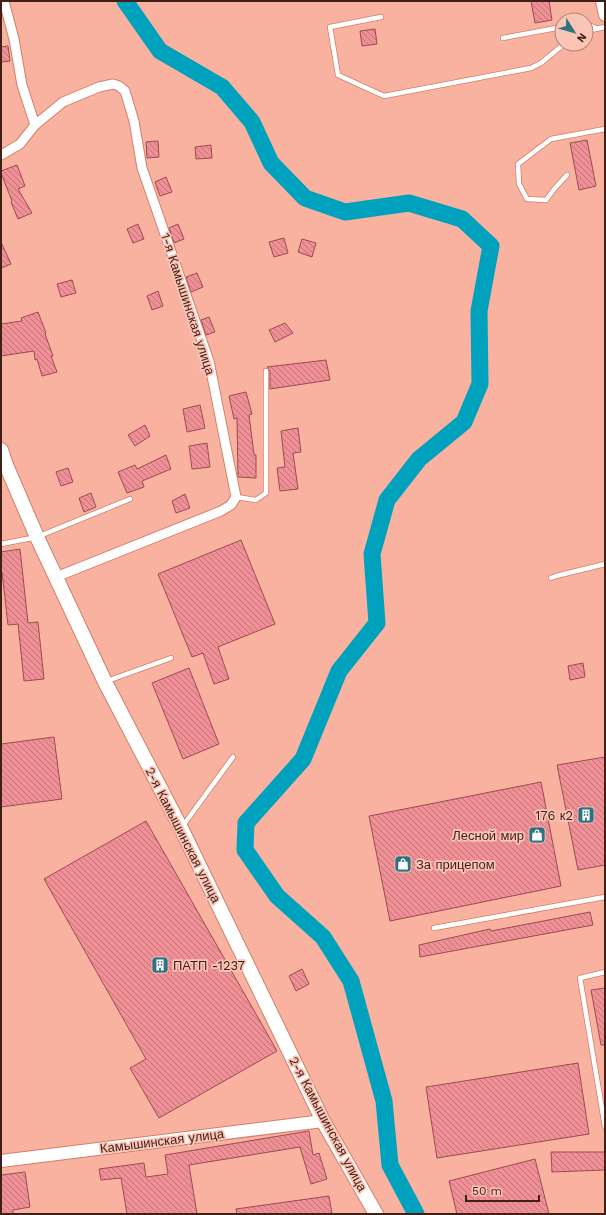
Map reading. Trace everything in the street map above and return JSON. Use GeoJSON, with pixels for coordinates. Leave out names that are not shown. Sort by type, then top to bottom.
{"type":"FeatureCollection","features":[{"type":"Feature","properties":{"kind":"main road","name":"2-я Камышинская улица"},"geometry":{"type":"LineString","coordinates":[[1,450],[37,537],[105,682],[181,828],[323,1121],[376,1214]]}},
{"type":"Feature","properties":{"kind":"street"},"geometry":{"type":"LineString","coordinates":[[4,1],[14,39],[22,85],[35,125]]}},
{"type":"Feature","properties":{"kind":"street"},"geometry":{"type":"LineString","coordinates":[[602,1],[605,15]]}},
{"type":"Feature","properties":{"kind":"street","name":"1-я Камышинская улица"},"geometry":{"type":"LineString","coordinates":[[1,155],[20,144],[35,125],[63,102],[99,87],[113,84],[119,86],[125,91],[134,121],[142,168],[209,361],[236,497]]}},
{"type":"Feature","properties":{"kind":"street"},"geometry":{"type":"LineString","coordinates":[[56,577],[221,511],[231,505],[236,497]]}},
{"type":"Feature","properties":{"kind":"street","name":"Камышинская улица"},"geometry":{"type":"LineString","coordinates":[[1,1161],[323,1121]]}},
{"type":"Feature","properties":{"kind":"lane"},"geometry":{"type":"LineString","coordinates":[[381,17],[330,27],[338,75],[384,96],[531,68],[541,63],[554,52]]}},
{"type":"Feature","properties":{"kind":"lane"},"geometry":{"type":"LineString","coordinates":[[594,30],[605,27]]}},
{"type":"Feature","properties":{"kind":"lane"},"geometry":{"type":"LineString","coordinates":[[503,38],[554,28]]}},
{"type":"Feature","properties":{"kind":"lane"},"geometry":{"type":"LineString","coordinates":[[567,175],[546,200],[527,200],[519,184],[518,164],[551,140],[605,129]]}},
{"type":"Feature","properties":{"kind":"lane"},"geometry":{"type":"LineString","coordinates":[[236,497],[256,500],[266,493],[266,371]]}},
{"type":"Feature","properties":{"kind":"lane"},"geometry":{"type":"LineString","coordinates":[[1,544],[37,537],[130,499]]}},
{"type":"Feature","properties":{"kind":"lane"},"geometry":{"type":"LineString","coordinates":[[551,578],[605,564]]}},
{"type":"Feature","properties":{"kind":"lane"},"geometry":{"type":"LineString","coordinates":[[105,682],[171,658]]}},
{"type":"Feature","properties":{"kind":"lane"},"geometry":{"type":"LineString","coordinates":[[181,828],[233,757]]}},
{"type":"Feature","properties":{"kind":"lane"},"geometry":{"type":"LineString","coordinates":[[434,928],[605,897]]}},
{"type":"Feature","properties":{"kind":"lane"},"geometry":{"type":"LineString","coordinates":[[605,972],[580,978],[605,1127]]}},
{"type":"Feature","properties":{"kind":"building"},"geometry":{"type":"Polygon","coordinates":[[[531,1],[549,1],[552,20],[535,23],[531,1]]]}},
{"type":"Feature","properties":{"kind":"building"},"geometry":{"type":"Polygon","coordinates":[[[375,29],[377,44],[362,46],[360,31],[375,29]]]}},
{"type":"Feature","properties":{"kind":"building"},"geometry":{"type":"Polygon","coordinates":[[[8,46],[10,61],[1,62],[1,47],[8,46]]]}},
{"type":"Feature","properties":{"kind":"building"},"geometry":{"type":"Polygon","coordinates":[[[587,140],[596,186],[579,190],[570,143],[587,140]]]}},
{"type":"Feature","properties":{"kind":"building"},"geometry":{"type":"Polygon","coordinates":[[[158,141],[159,157],[147,158],[146,142],[158,141]]]}},
{"type":"Feature","properties":{"kind":"building"},"geometry":{"type":"Polygon","coordinates":[[[211,145],[212,158],[196,159],[195,147],[211,145]]]}},
{"type":"Feature","properties":{"kind":"building"},"geometry":{"type":"Polygon","coordinates":[[[17,165],[25,186],[18,189],[32,213],[18,219],[1,173],[1,171],[17,165]]]}},
{"type":"Feature","properties":{"kind":"building"},"geometry":{"type":"Polygon","coordinates":[[[166,177],[172,192],[160,196],[155,182],[166,177]]]}},
{"type":"Feature","properties":{"kind":"building"},"geometry":{"type":"Polygon","coordinates":[[[138,224],[144,239],[133,243],[127,229],[138,224]]]}},
{"type":"Feature","properties":{"kind":"building"},"geometry":{"type":"Polygon","coordinates":[[[178,224],[184,239],[174,243],[169,228],[178,224]]]}},
{"type":"Feature","properties":{"kind":"building"},"geometry":{"type":"Polygon","coordinates":[[[284,238],[288,253],[274,257],[269,242],[284,238]]]}},
{"type":"Feature","properties":{"kind":"building"},"geometry":{"type":"Polygon","coordinates":[[[302,239],[316,243],[312,257],[298,252],[302,239]]]}},
{"type":"Feature","properties":{"kind":"building"},"geometry":{"type":"Polygon","coordinates":[[[1,242],[11,264],[1,268],[1,242]]]}},
{"type":"Feature","properties":{"kind":"building"},"geometry":{"type":"Polygon","coordinates":[[[197,273],[203,287],[191,292],[186,277],[197,273]]]}},
{"type":"Feature","properties":{"kind":"building"},"geometry":{"type":"Polygon","coordinates":[[[72,280],[76,293],[61,297],[57,284],[72,280]]]}},
{"type":"Feature","properties":{"kind":"building"},"geometry":{"type":"Polygon","coordinates":[[[158,291],[163,306],[152,310],[147,296],[158,291]]]}},
{"type":"Feature","properties":{"kind":"building"},"geometry":{"type":"Polygon","coordinates":[[[38,312],[46,333],[45,334],[53,356],[51,356],[57,372],[42,376],[37,359],[35,360],[34,351],[1,356],[1,324],[22,321],[21,318],[38,312]]]}},
{"type":"Feature","properties":{"kind":"building"},"geometry":{"type":"Polygon","coordinates":[[[209,317],[215,332],[206,335],[201,320],[209,317]]]}},
{"type":"Feature","properties":{"kind":"building"},"geometry":{"type":"Polygon","coordinates":[[[285,323],[293,333],[275,342],[269,330],[285,323]]]}},
{"type":"Feature","properties":{"kind":"building"},"geometry":{"type":"Polygon","coordinates":[[[326,360],[330,380],[270,389],[270,371],[267,367],[326,360]]]}},
{"type":"Feature","properties":{"kind":"building"},"geometry":{"type":"Polygon","coordinates":[[[246,392],[252,414],[249,415],[254,455],[256,455],[256,478],[238,477],[237,418],[234,419],[229,396],[246,392]]]}},
{"type":"Feature","properties":{"kind":"building"},"geometry":{"type":"Polygon","coordinates":[[[200,405],[205,428],[187,432],[183,409],[200,405]]]}},
{"type":"Feature","properties":{"kind":"building"},"geometry":{"type":"Polygon","coordinates":[[[145,425],[150,436],[135,446],[128,435],[145,425]]]}},
{"type":"Feature","properties":{"kind":"building"},"geometry":{"type":"Polygon","coordinates":[[[298,428],[301,452],[293,453],[298,489],[280,491],[277,468],[285,467],[281,431],[298,428]]]}},
{"type":"Feature","properties":{"kind":"building"},"geometry":{"type":"Polygon","coordinates":[[[207,443],[210,467],[192,469],[189,446],[207,443]]]}},
{"type":"Feature","properties":{"kind":"building"},"geometry":{"type":"Polygon","coordinates":[[[166,455],[171,469],[142,481],[144,487],[127,493],[118,472],[135,465],[137,469],[166,455]]]}},
{"type":"Feature","properties":{"kind":"building"},"geometry":{"type":"Polygon","coordinates":[[[68,468],[73,482],[61,486],[56,472],[68,468]]]}},
{"type":"Feature","properties":{"kind":"building"},"geometry":{"type":"Polygon","coordinates":[[[91,493],[96,507],[84,512],[79,498],[91,493]]]}},
{"type":"Feature","properties":{"kind":"building"},"geometry":{"type":"Polygon","coordinates":[[[185,494],[190,508],[176,513],[172,501],[185,494]]]}},
{"type":"Feature","properties":{"kind":"building"},"geometry":{"type":"Polygon","coordinates":[[[241,540],[275,624],[218,647],[229,679],[214,684],[203,653],[192,657],[158,574],[241,540]]]}},
{"type":"Feature","properties":{"kind":"building"},"geometry":{"type":"Polygon","coordinates":[[[20,549],[28,623],[38,622],[44,679],[24,681],[18,624],[8,625],[2,572],[1,573],[1,552],[20,549]]]}},
{"type":"Feature","properties":{"kind":"building"},"geometry":{"type":"Polygon","coordinates":[[[583,663],[585,677],[570,680],[568,666],[583,663]]]}},
{"type":"Feature","properties":{"kind":"building"},"geometry":{"type":"Polygon","coordinates":[[[189,668],[219,744],[183,759],[152,683],[189,668]]]}},
{"type":"Feature","properties":{"kind":"building"},"geometry":{"type":"Polygon","coordinates":[[[54,737],[62,799],[1,807],[1,744],[54,737]]]}},
{"type":"Feature","properties":{"kind":"building","name":"176 к2"},"geometry":{"type":"Polygon","coordinates":[[[605,757],[605,865],[578,870],[557,765],[605,757]]]}},
{"type":"Feature","properties":{"kind":"building"},"geometry":{"type":"Polygon","coordinates":[[[541,782],[561,886],[390,921],[369,816],[541,782]]]}},
{"type":"Feature","properties":{"kind":"building","name":"ПАТП -1237"},"geometry":{"type":"Polygon","coordinates":[[[146,821],[277,1051],[159,1118],[130,1068],[146,1059],[44,879],[146,821]]]}},
{"type":"Feature","properties":{"kind":"building"},"geometry":{"type":"Polygon","coordinates":[[[590,912],[593,925],[420,957],[419,945],[490,929],[491,931],[590,912]]]}},
{"type":"Feature","properties":{"kind":"building"},"geometry":{"type":"Polygon","coordinates":[[[302,969],[309,984],[296,991],[289,976],[302,969]]]}},
{"type":"Feature","properties":{"kind":"building"},"geometry":{"type":"Polygon","coordinates":[[[605,988],[605,1045],[601,1045],[591,990],[605,988]]]}},
{"type":"Feature","properties":{"kind":"building"},"geometry":{"type":"Polygon","coordinates":[[[578,1063],[589,1134],[437,1158],[426,1087],[578,1063]]]}},
{"type":"Feature","properties":{"kind":"building"},"geometry":{"type":"Polygon","coordinates":[[[309,1131],[313,1155],[319,1153],[327,1179],[311,1184],[300,1147],[189,1165],[197,1214],[127,1214],[121,1178],[101,1180],[99,1169],[144,1163],[146,1177],[168,1174],[165,1155],[309,1131]]]}},
{"type":"Feature","properties":{"kind":"building"},"geometry":{"type":"Polygon","coordinates":[[[551,1152],[605,1152],[605,1170],[552,1172],[551,1152]]]}},
{"type":"Feature","properties":{"kind":"building"},"geometry":{"type":"Polygon","coordinates":[[[535,1159],[549,1214],[457,1214],[449,1181],[535,1159]]]}},
{"type":"Feature","properties":{"kind":"building"},"geometry":{"type":"Polygon","coordinates":[[[25,1172],[30,1207],[13,1210],[13,1214],[1,1214],[1,1175],[25,1172]]]}},
{"type":"Feature","properties":{"kind":"building"},"geometry":{"type":"Polygon","coordinates":[[[329,1196],[332,1214],[237,1214],[236,1209],[329,1196]]]}},
{"type":"Feature","properties":{"kind":"waterway"},"geometry":{"type":"LineString","coordinates":[[125,1],[160,51],[222,87],[252,122],[271,163],[305,198],[345,212],[409,203],[462,219],[491,246],[479,311],[480,384],[464,422],[419,459],[387,500],[372,554],[377,623],[339,671],[303,759],[246,823],[245,850],[277,896],[323,937],[351,981],[384,1101],[390,1165],[416,1214]]}},
{"type":"Feature","properties":{"kind":"place","name":"176 к2"},"geometry":{"type":"Point","coordinates":[586,815]}},
{"type":"Feature","properties":{"kind":"place","name":"Лесной мир"},"geometry":{"type":"Point","coordinates":[537,835]}},
{"type":"Feature","properties":{"kind":"place","name":"За прицепом"},"geometry":{"type":"Point","coordinates":[403,864]}},
{"type":"Feature","properties":{"kind":"place","name":"ПАТП -1237"},"geometry":{"type":"Point","coordinates":[160,965]}}]}
